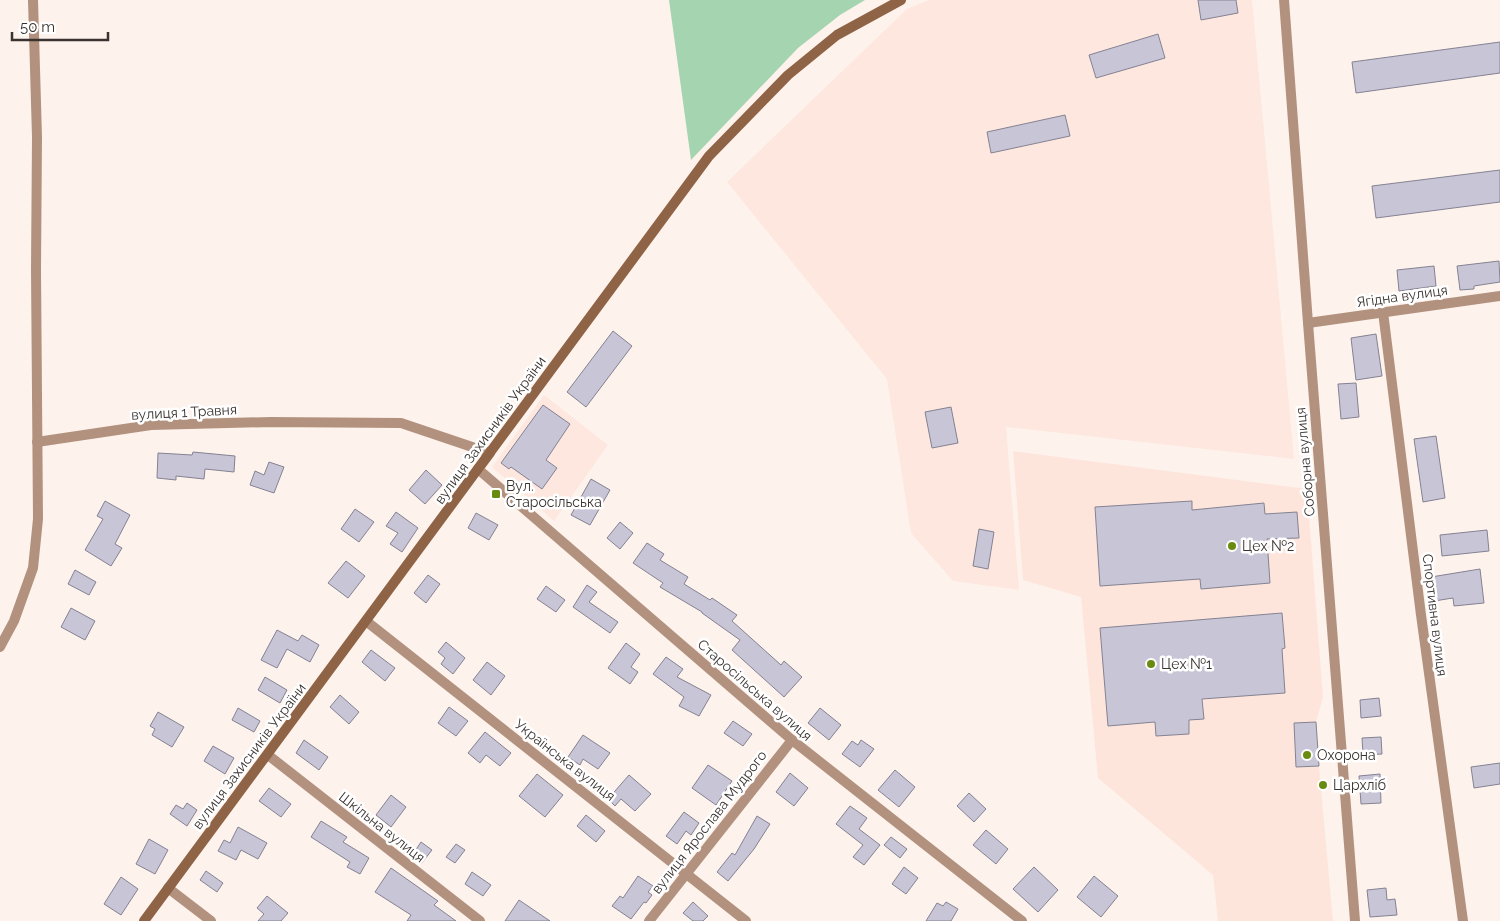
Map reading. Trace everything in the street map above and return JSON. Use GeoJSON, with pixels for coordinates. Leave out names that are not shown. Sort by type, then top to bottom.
{"type":"FeatureCollection","features":[{"type":"Feature","properties":{"kind":"street"},"geometry":{"type":"LineString","coordinates":[[0,647],[14,621],[33,568],[38,519],[37,137],[33,0]]}},
{"type":"Feature","properties":{"kind":"street","name":"вулиця Захисників України"},"geometry":{"type":"LineString","coordinates":[[490,453],[709,156],[788,75],[837,35],[901,0]]}},
{"type":"Feature","properties":{"kind":"street","name":"Соборна вулиця"},"geometry":{"type":"LineString","coordinates":[[1284,0],[1354,921]]}},
{"type":"Feature","properties":{"kind":"street","name":"Ягідна вулиця"},"geometry":{"type":"LineString","coordinates":[[1308,323],[1500,296]]}},
{"type":"Feature","properties":{"kind":"street","name":"Спортивна вулиця"},"geometry":{"type":"LineString","coordinates":[[1383,312],[1421,615],[1463,921]]}},
{"type":"Feature","properties":{"kind":"street","name":"вулиця 1 Травня"},"geometry":{"type":"LineString","coordinates":[[37,442],[151,426],[270,422],[401,423],[490,453]]}},
{"type":"Feature","properties":{"kind":"street"},"geometry":{"type":"LineString","coordinates":[[478,469],[490,453]]}},
{"type":"Feature","properties":{"kind":"street","name":"вулиця Захисників України"},"geometry":{"type":"LineString","coordinates":[[144,921],[478,469]]}},
{"type":"Feature","properties":{"kind":"street","name":"Старосільська вулиця"},"geometry":{"type":"LineString","coordinates":[[478,469],[792,740],[1022,921]]}},
{"type":"Feature","properties":{"kind":"street","name":"Українська вулиця"},"geometry":{"type":"LineString","coordinates":[[366,621],[746,921]]}},
{"type":"Feature","properties":{"kind":"street","name":"вулиця Ярослава Мудрого"},"geometry":{"type":"LineString","coordinates":[[649,921],[792,740]]}},
{"type":"Feature","properties":{"kind":"street","name":"Шкільна вулиця"},"geometry":{"type":"LineString","coordinates":[[268,754],[480,921]]}},
{"type":"Feature","properties":{"kind":"street"},"geometry":{"type":"LineString","coordinates":[[168,888],[211,921]]}},
{"type":"Feature","properties":{"kind":"shaded area"},"geometry":{"type":"Polygon","coordinates":[[[929,0],[1252,0],[1294,459],[1006,427],[1019,590],[953,581],[911,533],[887,379],[727,182],[907,9],[929,0]]]}},
{"type":"Feature","properties":{"kind":"shaded area"},"geometry":{"type":"Polygon","coordinates":[[[544,395],[608,445],[554,521],[492,467],[544,395]]]}},
{"type":"Feature","properties":{"kind":"shaded area","name":"Цархліб"},"geometry":{"type":"Polygon","coordinates":[[[1013,451],[1307,489],[1323,697],[1316,722],[1333,921],[1218,921],[1213,875],[1098,778],[1081,597],[1023,580],[1013,451]]]}},
{"type":"Feature","properties":{"kind":"green space"},"geometry":{"type":"Polygon","coordinates":[[[669,0],[865,0],[840,15],[798,48],[691,160],[669,0]]]}},
{"type":"Feature","properties":{"kind":"building"},"geometry":{"type":"Polygon","coordinates":[[[1198,0],[1236,0],[1238,13],[1201,20],[1198,0]]]}},
{"type":"Feature","properties":{"kind":"building"},"geometry":{"type":"Polygon","coordinates":[[[1158,34],[1165,58],[1096,78],[1089,55],[1158,34]]]}},
{"type":"Feature","properties":{"kind":"building"},"geometry":{"type":"Polygon","coordinates":[[[1500,42],[1500,73],[1356,93],[1352,62],[1500,42]]]}},
{"type":"Feature","properties":{"kind":"building"},"geometry":{"type":"Polygon","coordinates":[[[1065,115],[1070,136],[991,153],[987,132],[1065,115]]]}},
{"type":"Feature","properties":{"kind":"building"},"geometry":{"type":"Polygon","coordinates":[[[1500,170],[1500,202],[1376,218],[1372,186],[1500,170]]]}},
{"type":"Feature","properties":{"kind":"building"},"geometry":{"type":"Polygon","coordinates":[[[1499,261],[1500,282],[1474,286],[1474,289],[1460,290],[1457,266],[1499,261]]]}},
{"type":"Feature","properties":{"kind":"building"},"geometry":{"type":"Polygon","coordinates":[[[1434,266],[1436,286],[1399,291],[1397,270],[1434,266]]]}},
{"type":"Feature","properties":{"kind":"building"},"geometry":{"type":"Polygon","coordinates":[[[613,331],[632,346],[586,407],[567,392],[613,331]]]}},
{"type":"Feature","properties":{"kind":"building"},"geometry":{"type":"Polygon","coordinates":[[[1376,334],[1382,376],[1356,380],[1351,338],[1376,334]]]}},
{"type":"Feature","properties":{"kind":"building"},"geometry":{"type":"Polygon","coordinates":[[[1356,383],[1359,417],[1341,419],[1338,384],[1356,383]]]}},
{"type":"Feature","properties":{"kind":"building"},"geometry":{"type":"Polygon","coordinates":[[[543,405],[570,424],[546,460],[557,468],[542,489],[511,467],[509,469],[501,463],[543,405]]]}},
{"type":"Feature","properties":{"kind":"building"},"geometry":{"type":"Polygon","coordinates":[[[951,407],[958,443],[932,448],[925,412],[951,407]]]}},
{"type":"Feature","properties":{"kind":"building"},"geometry":{"type":"Polygon","coordinates":[[[1436,436],[1445,498],[1423,502],[1414,439],[1436,436]]]}},
{"type":"Feature","properties":{"kind":"building"},"geometry":{"type":"Polygon","coordinates":[[[193,452],[235,456],[234,472],[205,469],[204,479],[176,476],[176,480],[157,478],[158,453],[192,455],[193,452]]]}},
{"type":"Feature","properties":{"kind":"building"},"geometry":{"type":"Polygon","coordinates":[[[269,462],[284,467],[274,493],[250,485],[255,471],[264,475],[269,462]]]}},
{"type":"Feature","properties":{"kind":"building"},"geometry":{"type":"Polygon","coordinates":[[[426,470],[442,485],[425,504],[409,490],[426,470]]]}},
{"type":"Feature","properties":{"kind":"building"},"geometry":{"type":"Polygon","coordinates":[[[591,479],[610,490],[590,525],[571,515],[591,479]]]}},
{"type":"Feature","properties":{"kind":"building"},"geometry":{"type":"Polygon","coordinates":[[[105,501],[130,515],[115,544],[122,548],[111,566],[85,550],[103,519],[97,516],[105,501]]]}},
{"type":"Feature","properties":{"kind":"building"},"geometry":{"type":"Polygon","coordinates":[[[1192,501],[1192,510],[1264,503],[1265,514],[1297,512],[1299,538],[1267,539],[1270,583],[1201,589],[1200,579],[1100,586],[1095,507],[1192,501]]]}},
{"type":"Feature","properties":{"kind":"building"},"geometry":{"type":"Polygon","coordinates":[[[355,509],[374,522],[359,542],[341,529],[355,509]]]}},
{"type":"Feature","properties":{"kind":"building"},"geometry":{"type":"Polygon","coordinates":[[[396,512],[418,528],[402,552],[390,544],[398,533],[386,526],[396,512]]]}},
{"type":"Feature","properties":{"kind":"building"},"geometry":{"type":"Polygon","coordinates":[[[476,513],[498,525],[489,540],[468,528],[476,513]]]}},
{"type":"Feature","properties":{"kind":"building"},"geometry":{"type":"Polygon","coordinates":[[[620,522],[633,533],[620,549],[607,538],[620,522]]]}},
{"type":"Feature","properties":{"kind":"building"},"geometry":{"type":"Polygon","coordinates":[[[979,529],[994,532],[988,569],[973,566],[979,529]]]}},
{"type":"Feature","properties":{"kind":"building"},"geometry":{"type":"Polygon","coordinates":[[[1487,530],[1489,551],[1442,556],[1440,535],[1487,530]]]}},
{"type":"Feature","properties":{"kind":"building"},"geometry":{"type":"Polygon","coordinates":[[[647,543],[664,554],[660,560],[688,577],[684,584],[710,600],[712,598],[737,615],[732,621],[781,665],[784,661],[802,677],[784,697],[732,650],[740,640],[702,612],[660,587],[663,583],[633,563],[647,543]]]}},
{"type":"Feature","properties":{"kind":"building"},"geometry":{"type":"Polygon","coordinates":[[[346,561],[365,576],[348,598],[328,583],[346,561]]]}},
{"type":"Feature","properties":{"kind":"building"},"geometry":{"type":"Polygon","coordinates":[[[1480,569],[1484,603],[1454,606],[1453,598],[1428,602],[1425,578],[1480,569]]]}},
{"type":"Feature","properties":{"kind":"building"},"geometry":{"type":"Polygon","coordinates":[[[75,570],[96,582],[89,595],[68,584],[75,570]]]}},
{"type":"Feature","properties":{"kind":"building"},"geometry":{"type":"Polygon","coordinates":[[[428,575],[440,584],[426,603],[414,593],[428,575]]]}},
{"type":"Feature","properties":{"kind":"building"},"geometry":{"type":"Polygon","coordinates":[[[587,585],[597,592],[589,602],[618,622],[610,633],[573,607],[587,585]]]}},
{"type":"Feature","properties":{"kind":"building"},"geometry":{"type":"Polygon","coordinates":[[[546,586],[565,600],[556,612],[537,599],[546,586]]]}},
{"type":"Feature","properties":{"kind":"building"},"geometry":{"type":"Polygon","coordinates":[[[71,608],[95,621],[85,640],[61,627],[71,608]]]}},
{"type":"Feature","properties":{"kind":"building"},"geometry":{"type":"Polygon","coordinates":[[[1282,613],[1285,648],[1282,649],[1285,693],[1202,699],[1204,719],[1189,720],[1189,734],[1156,736],[1155,722],[1108,726],[1100,628],[1282,613]]]}},
{"type":"Feature","properties":{"kind":"building"},"geometry":{"type":"Polygon","coordinates":[[[277,630],[298,641],[302,635],[319,645],[310,662],[287,649],[277,668],[261,660],[277,630]]]}},
{"type":"Feature","properties":{"kind":"building"},"geometry":{"type":"Polygon","coordinates":[[[446,642],[465,658],[453,674],[441,664],[445,658],[438,652],[446,642]]]}},
{"type":"Feature","properties":{"kind":"building"},"geometry":{"type":"Polygon","coordinates":[[[626,643],[640,654],[631,667],[638,672],[630,684],[608,668],[626,643]]]}},
{"type":"Feature","properties":{"kind":"building"},"geometry":{"type":"Polygon","coordinates":[[[371,650],[395,668],[385,681],[362,662],[371,650]]]}},
{"type":"Feature","properties":{"kind":"building"},"geometry":{"type":"Polygon","coordinates":[[[666,657],[683,669],[677,677],[711,695],[699,716],[679,706],[684,697],[653,674],[666,657]]]}},
{"type":"Feature","properties":{"kind":"building"},"geometry":{"type":"Polygon","coordinates":[[[487,662],[505,676],[491,695],[473,680],[487,662]]]}},
{"type":"Feature","properties":{"kind":"building"},"geometry":{"type":"Polygon","coordinates":[[[265,677],[287,690],[280,703],[258,690],[265,677]]]}},
{"type":"Feature","properties":{"kind":"building"},"geometry":{"type":"Polygon","coordinates":[[[340,695],[359,712],[349,724],[330,707],[340,695]]]}},
{"type":"Feature","properties":{"kind":"building"},"geometry":{"type":"Polygon","coordinates":[[[1379,698],[1381,716],[1361,718],[1360,700],[1379,698]]]}},
{"type":"Feature","properties":{"kind":"building"},"geometry":{"type":"Polygon","coordinates":[[[449,707],[468,721],[456,736],[438,723],[449,707]]]}},
{"type":"Feature","properties":{"kind":"building"},"geometry":{"type":"Polygon","coordinates":[[[238,708],[260,721],[254,732],[232,720],[238,708]]]}},
{"type":"Feature","properties":{"kind":"building"},"geometry":{"type":"Polygon","coordinates":[[[820,708],[841,725],[829,740],[808,723],[820,708]]]}},
{"type":"Feature","properties":{"kind":"building"},"geometry":{"type":"Polygon","coordinates":[[[158,712],[184,727],[172,747],[152,735],[155,729],[150,726],[158,712]]]}},
{"type":"Feature","properties":{"kind":"building"},"geometry":{"type":"Polygon","coordinates":[[[733,721],[752,734],[743,746],[724,733],[733,721]]]}},
{"type":"Feature","properties":{"kind":"building","name":"Охорона"},"geometry":{"type":"Polygon","coordinates":[[[1316,722],[1319,766],[1296,767],[1294,723],[1316,722]]]}},
{"type":"Feature","properties":{"kind":"building"},"geometry":{"type":"Polygon","coordinates":[[[485,732],[511,753],[500,766],[486,755],[480,763],[468,753],[485,732]]]}},
{"type":"Feature","properties":{"kind":"building"},"geometry":{"type":"Polygon","coordinates":[[[583,735],[610,753],[598,769],[583,759],[580,765],[568,757],[583,735]]]}},
{"type":"Feature","properties":{"kind":"building"},"geometry":{"type":"Polygon","coordinates":[[[1381,737],[1382,754],[1363,755],[1362,738],[1381,737]]]}},
{"type":"Feature","properties":{"kind":"building"},"geometry":{"type":"Polygon","coordinates":[[[304,740],[328,757],[319,770],[296,753],[304,740]]]}},
{"type":"Feature","properties":{"kind":"building"},"geometry":{"type":"Polygon","coordinates":[[[861,740],[874,749],[860,767],[842,754],[852,741],[858,745],[861,740]]]}},
{"type":"Feature","properties":{"kind":"building"},"geometry":{"type":"Polygon","coordinates":[[[213,746],[234,758],[225,774],[204,761],[213,746]]]}},
{"type":"Feature","properties":{"kind":"building"},"geometry":{"type":"Polygon","coordinates":[[[1500,763],[1500,784],[1474,788],[1471,767],[1500,763]]]}},
{"type":"Feature","properties":{"kind":"building"},"geometry":{"type":"Polygon","coordinates":[[[708,765],[732,781],[716,805],[692,788],[708,765]]]}},
{"type":"Feature","properties":{"kind":"building"},"geometry":{"type":"Polygon","coordinates":[[[895,770],[915,787],[899,807],[878,790],[895,770]]]}},
{"type":"Feature","properties":{"kind":"building"},"geometry":{"type":"Polygon","coordinates":[[[790,773],[808,788],[794,806],[776,792],[790,773]]]}},
{"type":"Feature","properties":{"kind":"building"},"geometry":{"type":"Polygon","coordinates":[[[537,774],[563,795],[545,817],[519,796],[537,774]]]}},
{"type":"Feature","properties":{"kind":"building"},"geometry":{"type":"Polygon","coordinates":[[[1380,774],[1381,803],[1361,804],[1359,776],[1380,774]]]}},
{"type":"Feature","properties":{"kind":"building"},"geometry":{"type":"Polygon","coordinates":[[[629,775],[651,794],[635,811],[621,799],[615,806],[608,799],[629,775]]]}},
{"type":"Feature","properties":{"kind":"building"},"geometry":{"type":"Polygon","coordinates":[[[269,788],[291,804],[281,817],[259,801],[269,788]]]}},
{"type":"Feature","properties":{"kind":"building"},"geometry":{"type":"Polygon","coordinates":[[[969,793],[986,809],[974,822],[957,806],[969,793]]]}},
{"type":"Feature","properties":{"kind":"building"},"geometry":{"type":"Polygon","coordinates":[[[391,795],[406,807],[391,827],[376,815],[391,795]]]}},
{"type":"Feature","properties":{"kind":"building"},"geometry":{"type":"Polygon","coordinates":[[[187,803],[197,810],[187,826],[170,814],[176,805],[183,809],[187,803]]]}},
{"type":"Feature","properties":{"kind":"building"},"geometry":{"type":"Polygon","coordinates":[[[850,806],[867,818],[859,829],[880,845],[864,865],[853,857],[863,845],[836,824],[850,806]]]}},
{"type":"Feature","properties":{"kind":"building"},"geometry":{"type":"Polygon","coordinates":[[[684,812],[699,823],[691,835],[686,831],[677,844],[666,836],[684,812]]]}},
{"type":"Feature","properties":{"kind":"building"},"geometry":{"type":"Polygon","coordinates":[[[586,815],[605,831],[596,842],[577,826],[586,815]]]}},
{"type":"Feature","properties":{"kind":"building"},"geometry":{"type":"Polygon","coordinates":[[[757,816],[770,824],[754,849],[728,881],[717,872],[732,853],[735,855],[757,816]]]}},
{"type":"Feature","properties":{"kind":"building"},"geometry":{"type":"Polygon","coordinates":[[[321,821],[347,837],[343,842],[369,858],[360,874],[347,867],[350,862],[311,837],[321,821]]]}},
{"type":"Feature","properties":{"kind":"building"},"geometry":{"type":"Polygon","coordinates":[[[238,827],[267,843],[258,859],[241,850],[236,860],[218,851],[224,840],[230,843],[238,827]]]}},
{"type":"Feature","properties":{"kind":"building"},"geometry":{"type":"Polygon","coordinates":[[[986,830],[1008,849],[996,864],[973,845],[986,830]]]}},
{"type":"Feature","properties":{"kind":"building"},"geometry":{"type":"Polygon","coordinates":[[[891,837],[907,849],[900,858],[884,845],[891,837]]]}},
{"type":"Feature","properties":{"kind":"building"},"geometry":{"type":"Polygon","coordinates":[[[149,839],[168,850],[155,874],[136,864],[149,839]]]}},
{"type":"Feature","properties":{"kind":"building"},"geometry":{"type":"Polygon","coordinates":[[[421,842],[432,850],[421,864],[411,857],[421,842]]]}},
{"type":"Feature","properties":{"kind":"building"},"geometry":{"type":"Polygon","coordinates":[[[456,844],[465,850],[455,863],[446,857],[456,844]]]}},
{"type":"Feature","properties":{"kind":"building"},"geometry":{"type":"Polygon","coordinates":[[[904,867],[918,878],[906,894],[892,884],[904,867]]]}},
{"type":"Feature","properties":{"kind":"building"},"geometry":{"type":"Polygon","coordinates":[[[1034,867],[1058,890],[1038,912],[1013,889],[1034,867]]]}},
{"type":"Feature","properties":{"kind":"building"},"geometry":{"type":"Polygon","coordinates":[[[391,868],[438,901],[434,905],[456,921],[407,921],[411,915],[375,892],[391,868]]]}},
{"type":"Feature","properties":{"kind":"building"},"geometry":{"type":"Polygon","coordinates":[[[206,871],[223,883],[217,892],[200,880],[206,871]]]}},
{"type":"Feature","properties":{"kind":"building"},"geometry":{"type":"Polygon","coordinates":[[[472,872],[491,885],[483,896],[465,884],[472,872]]]}},
{"type":"Feature","properties":{"kind":"building"},"geometry":{"type":"Polygon","coordinates":[[[638,876],[653,886],[648,892],[652,895],[631,919],[612,906],[620,896],[623,898],[638,876]]]}},
{"type":"Feature","properties":{"kind":"building"},"geometry":{"type":"Polygon","coordinates":[[[1094,876],[1118,896],[1101,917],[1077,897],[1094,876]]]}},
{"type":"Feature","properties":{"kind":"building"},"geometry":{"type":"Polygon","coordinates":[[[121,877],[138,889],[121,915],[104,904],[121,877]]]}},
{"type":"Feature","properties":{"kind":"building"},"geometry":{"type":"Polygon","coordinates":[[[1386,888],[1387,900],[1395,899],[1397,915],[1370,917],[1367,890],[1386,888]]]}},
{"type":"Feature","properties":{"kind":"building"},"geometry":{"type":"Polygon","coordinates":[[[267,896],[288,913],[281,921],[258,921],[264,914],[257,908],[267,896]]]}},
{"type":"Feature","properties":{"kind":"building"},"geometry":{"type":"Polygon","coordinates":[[[519,900],[550,921],[505,921],[519,900]]]}},
{"type":"Feature","properties":{"kind":"building"},"geometry":{"type":"Polygon","coordinates":[[[693,902],[708,916],[703,921],[693,921],[683,913],[693,902]]]}},
{"type":"Feature","properties":{"kind":"building"},"geometry":{"type":"Polygon","coordinates":[[[946,902],[958,909],[951,921],[926,921],[937,903],[943,906],[946,902]]]}},
{"type":"Feature","properties":{"kind":"place","name":"Вул. Старосільська"},"geometry":{"type":"Point","coordinates":[496,494]}},
{"type":"Feature","properties":{"kind":"place","name":"Цех №2"},"geometry":{"type":"Point","coordinates":[1232,546]}},
{"type":"Feature","properties":{"kind":"place","name":"Цех №1"},"geometry":{"type":"Point","coordinates":[1151,664]}},
{"type":"Feature","properties":{"kind":"place","name":"Охорона"},"geometry":{"type":"Point","coordinates":[1307,755]}},
{"type":"Feature","properties":{"kind":"place","name":"Цархліб"},"geometry":{"type":"Point","coordinates":[1323,785]}}]}
